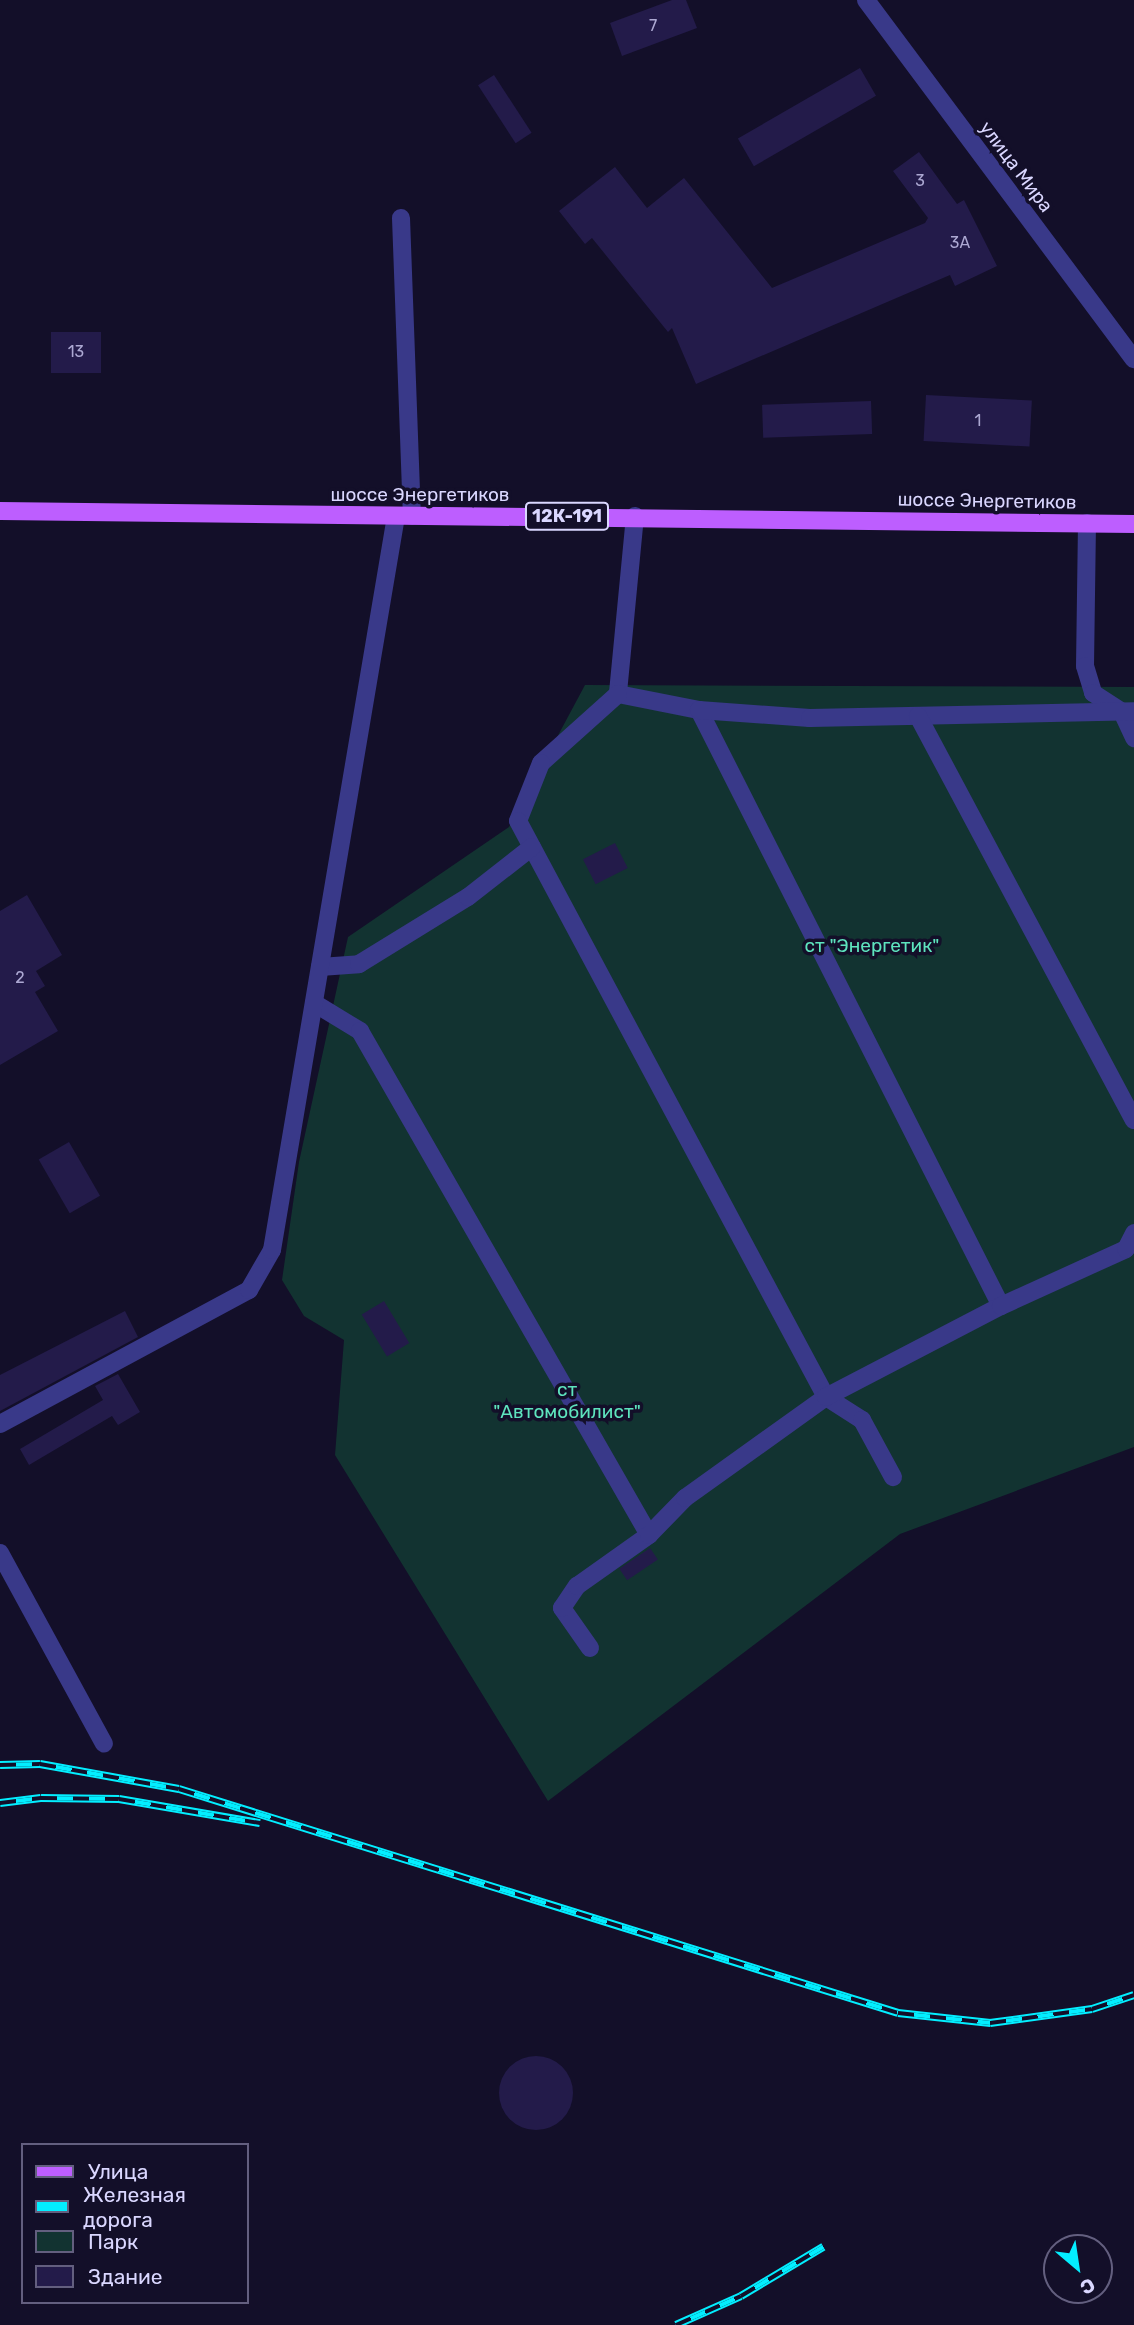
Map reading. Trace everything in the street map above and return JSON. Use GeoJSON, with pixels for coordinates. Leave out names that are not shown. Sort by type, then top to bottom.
{"type":"FeatureCollection","features":[{"type":"Feature","properties":{"kind":"main road","name":"шоссе Энергетиков"},"geometry":{"type":"LineString","coordinates":[[0,511],[635,516],[1134,524]]}},
{"type":"Feature","properties":{"kind":"street","name":"улица Мира"},"geometry":{"type":"LineString","coordinates":[[866,0],[1134,359]]}},
{"type":"Feature","properties":{"kind":"street"},"geometry":{"type":"LineString","coordinates":[[0,1424],[249,1290],[272,1250],[320,967],[404,516],[401,218]]}},
{"type":"Feature","properties":{"kind":"street"},"geometry":{"type":"LineString","coordinates":[[635,516],[618,694],[541,763],[518,821],[827,1398],[862,1420],[893,1476]]}},
{"type":"Feature","properties":{"kind":"street"},"geometry":{"type":"LineString","coordinates":[[1087,523],[1085,666],[1093,693],[1128,712],[1134,738]]}},
{"type":"Feature","properties":{"kind":"street"},"geometry":{"type":"LineString","coordinates":[[618,694],[699,710],[810,718],[1128,712]]}},
{"type":"Feature","properties":{"kind":"street"},"geometry":{"type":"LineString","coordinates":[[699,710],[1001,1306]]}},
{"type":"Feature","properties":{"kind":"street"},"geometry":{"type":"LineString","coordinates":[[918,716],[1134,1120]]}},
{"type":"Feature","properties":{"kind":"street"},"geometry":{"type":"LineString","coordinates":[[320,967],[359,964],[468,897],[532,847]]}},
{"type":"Feature","properties":{"kind":"street"},"geometry":{"type":"LineString","coordinates":[[314,1003],[360,1031],[649,1535]]}},
{"type":"Feature","properties":{"kind":"street"},"geometry":{"type":"LineString","coordinates":[[590,1648],[562,1608],[577,1586],[649,1535],[685,1498],[827,1398],[1001,1306],[1126,1249],[1134,1233]]}},
{"type":"Feature","properties":{"kind":"street"},"geometry":{"type":"LineString","coordinates":[[0,1553],[104,1744]]}},
{"type":"Feature","properties":{"kind":"green space"},"geometry":{"type":"Polygon","coordinates":[[[585,685],[1134,687],[1134,1447],[900,1534],[548,1801],[335,1455],[344,1340],[304,1316],[282,1280],[299,1162],[348,937],[509,827],[585,685]]]}},
{"type":"Feature","properties":{"kind":"building"},"geometry":{"type":"Polygon","coordinates":[[[672,0],[686,0],[697,28],[622,56],[610,23],[672,0]]]}},
{"type":"Feature","properties":{"kind":"building"},"geometry":{"type":"Polygon","coordinates":[[[860,68],[876,96],[754,166],[738,138],[860,68]]]}},
{"type":"Feature","properties":{"kind":"building"},"geometry":{"type":"Polygon","coordinates":[[[494,75],[532,133],[516,143],[478,85],[494,75]]]}},
{"type":"Feature","properties":{"kind":"building"},"geometry":{"type":"Polygon","coordinates":[[[919,152],[957,204],[964,200],[997,266],[955,286],[950,275],[696,384],[672,328],[668,332],[592,238],[585,244],[559,211],[615,167],[647,208],[684,178],[772,288],[925,223],[928,218],[893,171],[919,152]]]}},
{"type":"Feature","properties":{"kind":"building"},"geometry":{"type":"Polygon","coordinates":[[[51,332],[101,332],[101,373],[51,373],[51,332]]]}},
{"type":"Feature","properties":{"kind":"building"},"geometry":{"type":"Polygon","coordinates":[[[926,395],[1032,401],[1029,446],[924,441],[926,395]]]}},
{"type":"Feature","properties":{"kind":"building"},"geometry":{"type":"Polygon","coordinates":[[[871,401],[872,434],[763,438],[762,405],[871,401]]]}},
{"type":"Feature","properties":{"kind":"building"},"geometry":{"type":"Polygon","coordinates":[[[615,843],[628,868],[596,884],[583,859],[615,843]]]}},
{"type":"Feature","properties":{"kind":"building"},"geometry":{"type":"Polygon","coordinates":[[[27,895],[62,955],[36,971],[45,986],[35,992],[58,1031],[0,1065],[0,911],[27,895]]]}},
{"type":"Feature","properties":{"kind":"building"},"geometry":{"type":"Polygon","coordinates":[[[69,1142],[100,1196],[70,1213],[39,1160],[69,1142]]]}},
{"type":"Feature","properties":{"kind":"building"},"geometry":{"type":"Polygon","coordinates":[[[384,1301],[409,1343],[387,1356],[362,1314],[384,1301]]]}},
{"type":"Feature","properties":{"kind":"building"},"geometry":{"type":"Polygon","coordinates":[[[125,1311],[138,1337],[0,1411],[0,1375],[125,1311]]]}},
{"type":"Feature","properties":{"kind":"building"},"geometry":{"type":"Polygon","coordinates":[[[118,1374],[140,1412],[118,1425],[112,1416],[29,1465],[20,1449],[103,1400],[95,1386],[118,1374]]]}},
{"type":"Feature","properties":{"kind":"building"},"geometry":{"type":"Polygon","coordinates":[[[650,1548],[658,1560],[627,1580],[619,1569],[650,1548]]]}},
{"type":"Feature","properties":{"kind":"building"},"geometry":{"type":"Polygon","coordinates":[[[536,2056],[550,2059],[562,2067],[570,2079],[573,2093],[570,2107],[562,2119],[550,2127],[536,2130],[522,2127],[510,2119],[502,2107],[499,2093],[502,2079],[510,2067],[522,2059],[536,2056]]]}},
{"type":"Feature","properties":{"kind":"railway"},"geometry":{"type":"LineString","coordinates":[[0,1765],[40,1764],[179,1789],[898,2013],[990,2023],[1092,2009],[1134,1995]]}},
{"type":"Feature","properties":{"kind":"railway"},"geometry":{"type":"LineString","coordinates":[[0,1803],[41,1798],[119,1799],[260,1823]]}},
{"type":"Feature","properties":{"kind":"railway"},"geometry":{"type":"LineString","coordinates":[[676,2325],[741,2296],[823,2247]]}},
{"type":"Feature","properties":{"kind":"park label","name":"ст \"Энергетик\""},"geometry":{"type":"Point","coordinates":[872,946]}},
{"type":"Feature","properties":{"kind":"park label","name":"ст \"Автомобилист\""},"geometry":{"type":"Point","coordinates":[567,1401]}}]}
